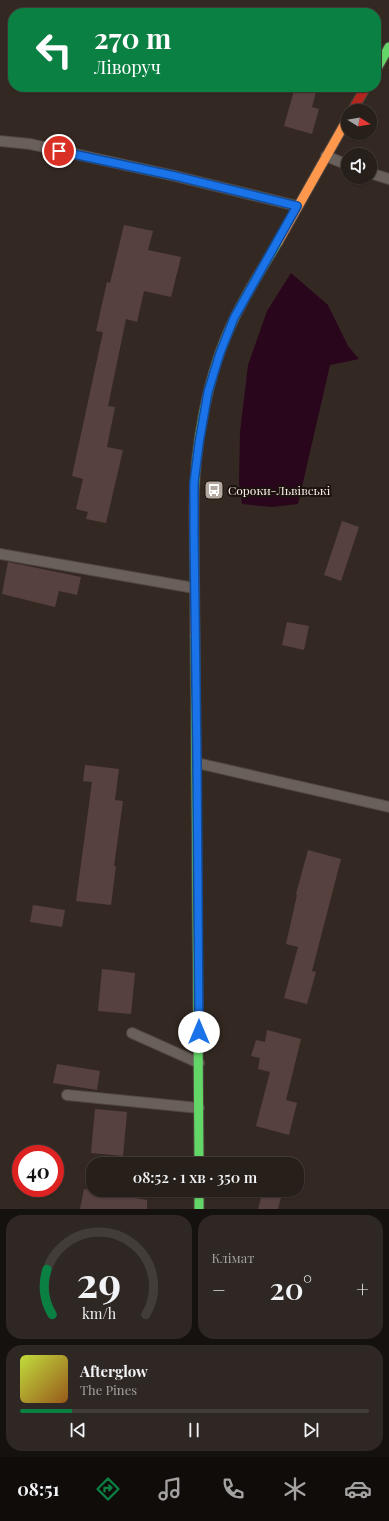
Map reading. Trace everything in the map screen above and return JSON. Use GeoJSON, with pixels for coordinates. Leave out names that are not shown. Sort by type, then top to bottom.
{"type":"FeatureCollection","features":[{"type":"Feature","properties":{"kind":"street"},"geometry":{"type":"LineString","coordinates":[[381,61],[389,47]]}},
{"type":"Feature","properties":{"kind":"street"},"geometry":{"type":"LineString","coordinates":[[356,104],[363,92]]}},
{"type":"Feature","properties":{"kind":"street"},"geometry":{"type":"LineString","coordinates":[[199,1157],[194,483],[200,430],[208,392],[220,353],[234,318],[341,130]]}},
{"type":"Feature","properties":{"kind":"street"},"geometry":{"type":"LineString","coordinates":[[199,1197],[199,1209]]}},
{"type":"Feature","properties":{"kind":"lane"},"geometry":{"type":"LineString","coordinates":[[0,141],[30,144],[167,174],[297,206]]}},
{"type":"Feature","properties":{"kind":"lane"},"geometry":{"type":"LineString","coordinates":[[326,156],[341,162]]}},
{"type":"Feature","properties":{"kind":"lane"},"geometry":{"type":"LineString","coordinates":[[377,175],[389,179]]}},
{"type":"Feature","properties":{"kind":"lane"},"geometry":{"type":"LineString","coordinates":[[0,554],[194,588]]}},
{"type":"Feature","properties":{"kind":"lane"},"geometry":{"type":"LineString","coordinates":[[197,763],[389,806]]}},
{"type":"Feature","properties":{"kind":"lane"},"geometry":{"type":"LineString","coordinates":[[132,1033],[199,1063]]}},
{"type":"Feature","properties":{"kind":"lane"},"geometry":{"type":"LineString","coordinates":[[68,1095],[199,1108]]}},
{"type":"Feature","properties":{"kind":"shaded area"},"geometry":{"type":"Polygon","coordinates":[[[291,273],[328,305],[348,346],[359,359],[330,365],[298,504],[272,507],[242,504],[239,484],[240,432],[248,365],[267,311],[291,273]]]}},
{"type":"Feature","properties":{"kind":"building"},"geometry":{"type":"Polygon","coordinates":[[[294,92],[316,92],[312,107],[319,109],[312,134],[284,126],[294,92]]]}},
{"type":"Feature","properties":{"kind":"building"},"geometry":{"type":"Polygon","coordinates":[[[124,225],[153,231],[148,250],[181,257],[171,297],[144,291],[137,322],[126,319],[108,406],[115,407],[107,447],[123,450],[106,523],[86,519],[88,512],[76,509],[83,479],[72,476],[103,332],[96,331],[107,282],[110,283],[124,225]]]}},
{"type":"Feature","properties":{"kind":"building"},"geometry":{"type":"Polygon","coordinates":[[[342,521],[359,527],[341,581],[324,575],[342,521]]]}},
{"type":"Feature","properties":{"kind":"building"},"geometry":{"type":"Polygon","coordinates":[[[8,562],[81,577],[77,595],[59,591],[55,607],[2,594],[8,562]]]}},
{"type":"Feature","properties":{"kind":"building"},"geometry":{"type":"Polygon","coordinates":[[[287,622],[309,626],[304,650],[282,645],[287,622]]]}},
{"type":"Feature","properties":{"kind":"building"},"geometry":{"type":"Polygon","coordinates":[[[85,765],[119,769],[115,800],[123,801],[114,866],[116,866],[111,905],[76,901],[92,782],[83,781],[85,765]]]}},
{"type":"Feature","properties":{"kind":"building"},"geometry":{"type":"Polygon","coordinates":[[[308,850],[341,859],[312,971],[316,972],[307,1004],[284,998],[298,947],[286,944],[296,894],[308,850]]]}},
{"type":"Feature","properties":{"kind":"building"},"geometry":{"type":"Polygon","coordinates":[[[33,905],[65,910],[62,927],[30,922],[33,905]]]}},
{"type":"Feature","properties":{"kind":"building"},"geometry":{"type":"Polygon","coordinates":[[[102,969],[135,973],[131,1014],[98,1011],[102,969]]]}},
{"type":"Feature","properties":{"kind":"building"},"geometry":{"type":"Polygon","coordinates":[[[267,1030],[301,1039],[286,1100],[297,1103],[289,1135],[256,1126],[270,1072],[258,1069],[260,1058],[251,1056],[256,1040],[265,1042],[267,1030]]]}},
{"type":"Feature","properties":{"kind":"building"},"geometry":{"type":"Polygon","coordinates":[[[57,1064],[100,1071],[97,1090],[53,1083],[57,1064]]]}},
{"type":"Feature","properties":{"kind":"building"},"geometry":{"type":"Polygon","coordinates":[[[95,1109],[127,1112],[123,1156],[91,1153],[95,1109]]]}},
{"type":"Feature","properties":{"kind":"building"},"geometry":{"type":"Polygon","coordinates":[[[84,1189],[86,1189],[86,1197],[130,1197],[147,1200],[147,1209],[80,1209],[84,1189]]]}},
{"type":"Feature","properties":{"kind":"building"},"geometry":{"type":"Polygon","coordinates":[[[261,1197],[281,1197],[278,1209],[258,1209],[261,1197]]]}},
{"type":"Feature","properties":{"kind":"traffic: fast"},"geometry":{"type":"LineString","coordinates":[[381,61],[389,47]]}},
{"type":"Feature","properties":{"kind":"traffic: fast"},"geometry":{"type":"LineString","coordinates":[[194,509],[196,461],[209,387],[216,363],[239,309],[278,242]]}},
{"type":"Feature","properties":{"kind":"traffic: fast"},"geometry":{"type":"LineString","coordinates":[[195,636],[199,1157]]}},
{"type":"Feature","properties":{"kind":"traffic: fast"},"geometry":{"type":"LineString","coordinates":[[199,1197],[199,1209]]}},
{"type":"Feature","properties":{"kind":"traffic: slow"},"geometry":{"type":"LineString","coordinates":[[278,242],[341,130]]}},
{"type":"Feature","properties":{"kind":"traffic: slow"},"geometry":{"type":"LineString","coordinates":[[194,509],[195,636]]}},
{"type":"Feature","properties":{"kind":"traffic: jam"},"geometry":{"type":"LineString","coordinates":[[356,104],[363,92]]}},
{"type":"Feature","properties":{"kind":"place","name":"Сороки-Львівські"},"geometry":{"type":"Point","coordinates":[214,490]}},
{"type":"Feature","properties":{"kind":"route"},"geometry":{"type":"LineString","coordinates":[[59,151],[175,176],[297,206],[234,318],[220,353],[208,392],[200,430],[194,483],[199,1032]]}}]}
